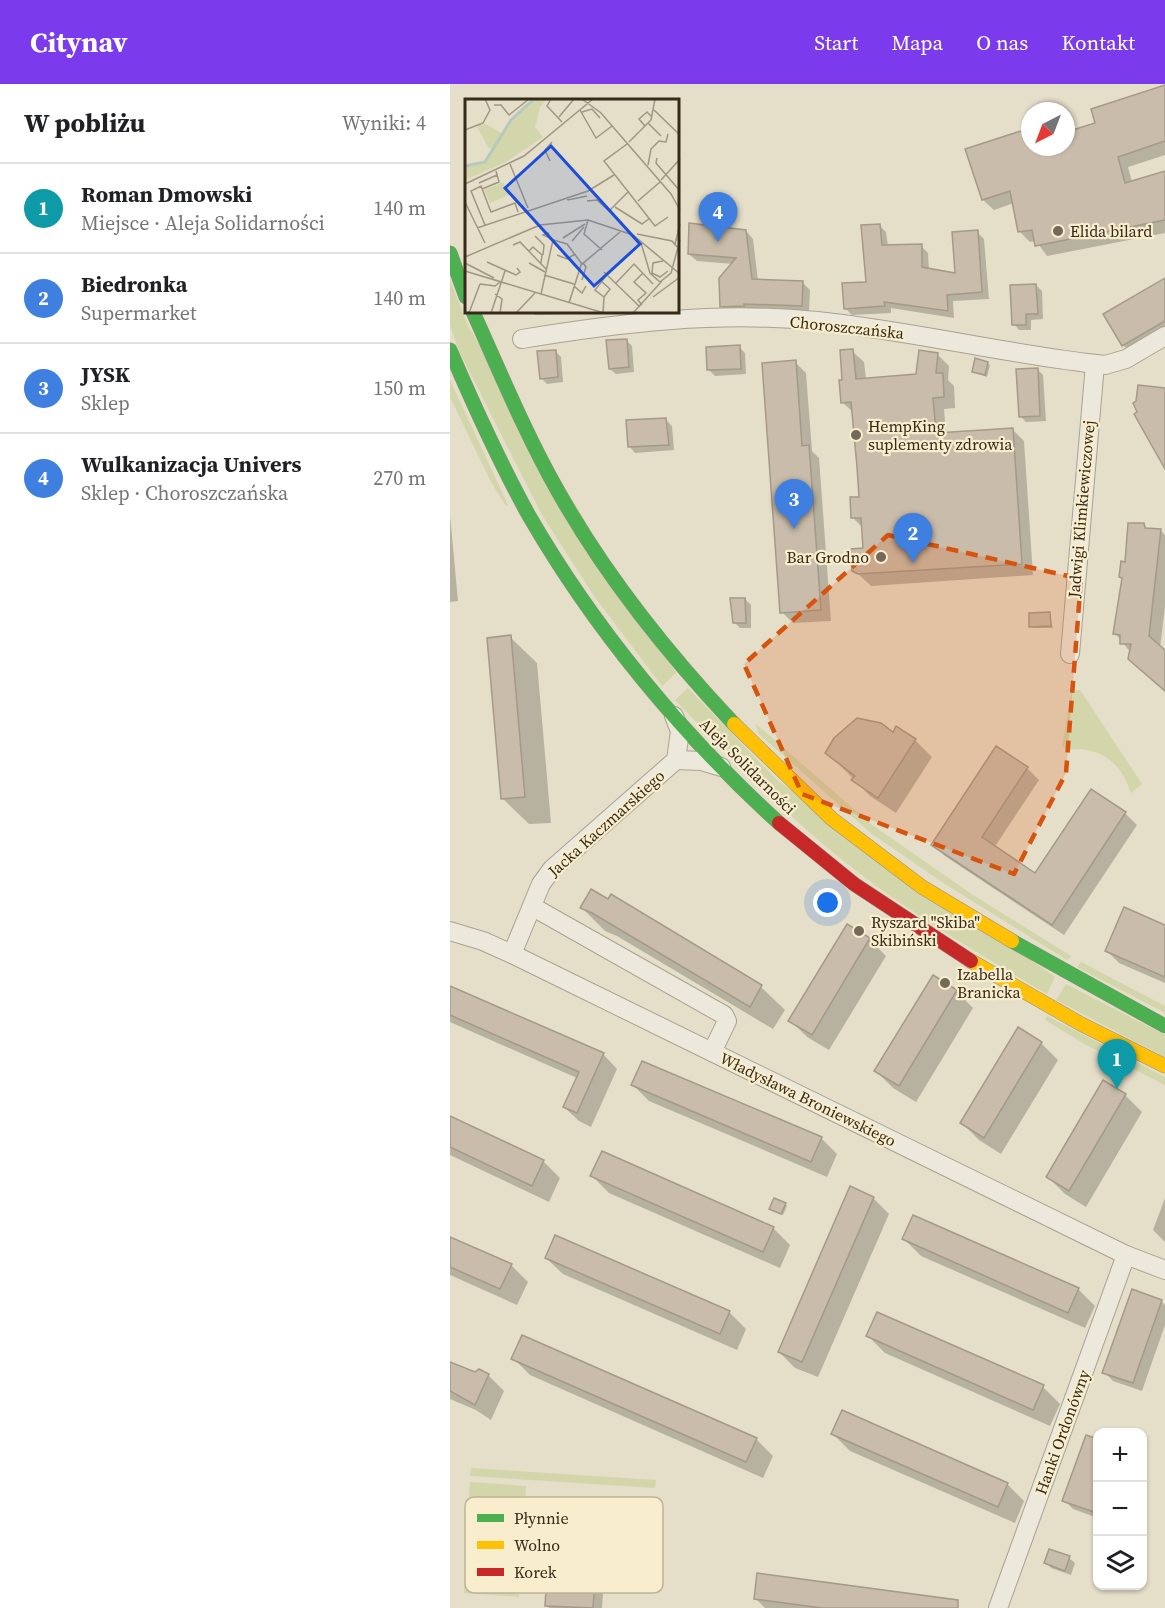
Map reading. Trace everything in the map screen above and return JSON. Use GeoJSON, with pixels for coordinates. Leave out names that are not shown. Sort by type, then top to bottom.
{"type":"FeatureCollection","features":[{"type":"Feature","properties":{"kind":"main road"},"geometry":{"type":"LineString","coordinates":[[450,253],[465,294]]}},
{"type":"Feature","properties":{"kind":"main road","name":"Aleja Solidarności"},"geometry":{"type":"LineString","coordinates":[[473,314],[559,493],[608,569],[692,678],[735,724],[832,819],[922,887],[1067,973],[1165,1026]]}},
{"type":"Feature","properties":{"kind":"main road","name":"Aleja Solidarności"},"geometry":{"type":"LineString","coordinates":[[450,350],[476,413],[541,535],[588,605],[670,710],[728,772],[776,819],[832,866],[891,910],[950,949],[1047,1006],[1165,1066]]}},
{"type":"Feature","properties":{"kind":"street","name":"Choroszczańska"},"geometry":{"type":"LineString","coordinates":[[522,339],[610,325],[667,321],[815,321],[954,340],[1095,364],[1118,363],[1165,336]]}},
{"type":"Feature","properties":{"kind":"street","name":"Jadwigi Klimkiewiczowej"},"geometry":{"type":"LineString","coordinates":[[1070,654],[1095,364]]}},
{"type":"Feature","properties":{"kind":"street","name":"Jacka Kaczmarskiego"},"geometry":{"type":"LineString","coordinates":[[512,954],[542,884],[552,869],[676,760],[680,731],[670,710]]}},
{"type":"Feature","properties":{"kind":"street","name":"Jacka Kaczmarskiego"},"geometry":{"type":"LineString","coordinates":[[676,760],[715,764],[728,772]]}},
{"type":"Feature","properties":{"kind":"street"},"geometry":{"type":"LineString","coordinates":[[533,907],[724,1015],[728,1021],[712,1052]]}},
{"type":"Feature","properties":{"kind":"street","name":"Władysława Broniewskiego"},"geometry":{"type":"LineString","coordinates":[[450,931],[483,941],[512,954],[1126,1256],[1165,1270]]}},
{"type":"Feature","properties":{"kind":"street","name":"Hanki Ordonówny"},"geometry":{"type":"LineString","coordinates":[[998,1608],[1126,1256]]}},
{"type":"Feature","properties":{"kind":"highlighted area"},"geometry":{"type":"Polygon","coordinates":[[[888,535],[1081,579],[1066,773],[1014,874],[802,794],[744,664],[888,535]]]}},
{"type":"Feature","properties":{"kind":"green space"},"geometry":{"type":"Polygon","coordinates":[[[450,280],[468,326],[676,673],[662,686],[594,596],[542,515],[459,351],[450,325],[450,280]]]}},
{"type":"Feature","properties":{"kind":"green space"},"geometry":{"type":"Polygon","coordinates":[[[450,380],[508,505],[506,506],[491,482],[450,397],[450,380]]]}},
{"type":"Feature","properties":{"kind":"green space"},"geometry":{"type":"Polygon","coordinates":[[[688,688],[777,780],[1055,977],[1047,994],[915,913],[864,877],[818,840],[755,782],[675,700],[688,688]]]}},
{"type":"Feature","properties":{"kind":"green space"},"geometry":{"type":"Polygon","coordinates":[[[1080,690],[1142,784],[1131,793],[1118,768],[1106,757],[1099,753],[1068,749],[1062,746],[1072,691],[1080,690]]]}},
{"type":"Feature","properties":{"kind":"green space"},"geometry":{"type":"Polygon","coordinates":[[[755,723],[871,824],[973,895],[1071,956],[1067,960],[942,882],[872,834],[759,734],[755,723]]]}},
{"type":"Feature","properties":{"kind":"green space"},"geometry":{"type":"Polygon","coordinates":[[[1081,962],[1165,1006],[1165,1013],[1077,967],[1081,962]]]}},
{"type":"Feature","properties":{"kind":"green space"},"geometry":{"type":"Polygon","coordinates":[[[1066,984],[1165,1035],[1165,1057],[1056,1000],[1066,984]]]}},
{"type":"Feature","properties":{"kind":"green space"},"geometry":{"type":"Polygon","coordinates":[[[1047,1016],[1165,1077],[1165,1085],[1086,1045],[1045,1020],[1047,1016]]]}},
{"type":"Feature","properties":{"kind":"green space"},"geometry":{"type":"Polygon","coordinates":[[[471,1468],[656,1480],[655,1488],[470,1476],[471,1468]]]}},
{"type":"Feature","properties":{"kind":"green space"},"geometry":{"type":"Polygon","coordinates":[[[470,1482],[526,1486],[525,1497],[469,1497],[470,1482]]]}},
{"type":"Feature","properties":{"kind":"green space"},"geometry":{"type":"Polygon","coordinates":[[[465,1574],[465,1593],[519,1593],[519,1597],[464,1593],[465,1574]]]}},
{"type":"Feature","properties":{"kind":"building"},"geometry":{"type":"Polygon","coordinates":[[[1165,85],[1165,141],[1118,157],[1125,183],[1165,171],[1165,220],[1035,246],[1032,230],[1018,232],[1010,191],[982,200],[965,149],[1021,131],[1021,156],[1075,156],[1075,129],[1095,123],[1091,109],[1165,85]]]}},
{"type":"Feature","properties":{"kind":"building"},"geometry":{"type":"Polygon","coordinates":[[[689,223],[746,230],[752,279],[803,281],[802,306],[744,304],[744,306],[720,307],[719,278],[736,258],[688,254],[689,223]]]}},
{"type":"Feature","properties":{"kind":"building"},"geometry":{"type":"Polygon","coordinates":[[[880,224],[882,245],[922,244],[922,267],[955,273],[952,232],[978,230],[982,292],[947,295],[948,311],[884,302],[885,306],[844,309],[842,283],[866,282],[861,225],[880,224]]]}},
{"type":"Feature","properties":{"kind":"building"},"geometry":{"type":"Polygon","coordinates":[[[1165,278],[1165,321],[1122,346],[1103,314],[1165,278]]]}},
{"type":"Feature","properties":{"kind":"building"},"geometry":{"type":"Polygon","coordinates":[[[1036,284],[1038,314],[1026,314],[1026,325],[1012,325],[1010,285],[1036,284]]]}},
{"type":"Feature","properties":{"kind":"building"},"geometry":{"type":"Polygon","coordinates":[[[627,339],[629,367],[609,369],[606,340],[627,339]]]}},
{"type":"Feature","properties":{"kind":"building"},"geometry":{"type":"Polygon","coordinates":[[[740,345],[741,369],[707,370],[706,347],[740,345]]]}},
{"type":"Feature","properties":{"kind":"building"},"geometry":{"type":"Polygon","coordinates":[[[853,349],[856,379],[916,374],[919,350],[938,353],[936,373],[943,373],[944,397],[933,398],[936,433],[1013,428],[1022,564],[858,574],[852,571],[851,549],[863,548],[861,518],[851,518],[850,497],[859,497],[857,467],[851,402],[841,403],[839,380],[842,380],[840,350],[853,349]]]}},
{"type":"Feature","properties":{"kind":"building"},"geometry":{"type":"Polygon","coordinates":[[[556,350],[558,377],[540,379],[537,351],[556,350]]]}},
{"type":"Feature","properties":{"kind":"building"},"geometry":{"type":"Polygon","coordinates":[[[975,358],[988,362],[985,375],[972,372],[975,358]]]}},
{"type":"Feature","properties":{"kind":"building"},"geometry":{"type":"Polygon","coordinates":[[[796,360],[802,446],[809,445],[821,610],[780,613],[762,363],[796,360]]]}},
{"type":"Feature","properties":{"kind":"building"},"geometry":{"type":"Polygon","coordinates":[[[1038,368],[1040,416],[1019,417],[1016,369],[1038,368]]]}},
{"type":"Feature","properties":{"kind":"building"},"geometry":{"type":"Polygon","coordinates":[[[1138,385],[1165,388],[1165,469],[1134,414],[1137,412],[1133,403],[1136,401],[1138,385]]]}},
{"type":"Feature","properties":{"kind":"building"},"geometry":{"type":"Polygon","coordinates":[[[666,418],[669,445],[628,447],[626,420],[666,418]]]}},
{"type":"Feature","properties":{"kind":"building"},"geometry":{"type":"Polygon","coordinates":[[[1128,523],[1144,523],[1145,528],[1161,529],[1149,636],[1165,650],[1165,691],[1128,659],[1131,644],[1120,644],[1120,635],[1113,634],[1122,578],[1119,577],[1121,561],[1125,562],[1128,523]]]}},
{"type":"Feature","properties":{"kind":"building"},"geometry":{"type":"Polygon","coordinates":[[[730,598],[745,598],[746,623],[733,623],[730,598]]]}},
{"type":"Feature","properties":{"kind":"building"},"geometry":{"type":"Polygon","coordinates":[[[1050,612],[1051,626],[1029,627],[1029,613],[1050,612]]]}},
{"type":"Feature","properties":{"kind":"building"},"geometry":{"type":"Polygon","coordinates":[[[511,635],[525,797],[501,799],[487,638],[511,635]]]}},
{"type":"Feature","properties":{"kind":"building"},"geometry":{"type":"Polygon","coordinates":[[[857,718],[881,723],[893,732],[896,726],[916,739],[878,798],[851,780],[855,776],[825,753],[834,738],[857,718]]]}},
{"type":"Feature","properties":{"kind":"building"},"geometry":{"type":"Polygon","coordinates":[[[996,746],[1028,767],[982,837],[1035,873],[1091,789],[1126,812],[1052,925],[931,845],[996,746]]]}},
{"type":"Feature","properties":{"kind":"building"},"geometry":{"type":"Polygon","coordinates":[[[591,889],[608,899],[611,894],[762,985],[750,1007],[580,908],[591,889]]]}},
{"type":"Feature","properties":{"kind":"building"},"geometry":{"type":"Polygon","coordinates":[[[1124,907],[1165,925],[1165,977],[1105,951],[1124,907]]]}},
{"type":"Feature","properties":{"kind":"building"},"geometry":{"type":"Polygon","coordinates":[[[847,924],[870,938],[812,1035],[788,1021],[847,924]]]}},
{"type":"Feature","properties":{"kind":"building"},"geometry":{"type":"Polygon","coordinates":[[[933,975],[957,990],[899,1086],[874,1071],[933,975]]]}},
{"type":"Feature","properties":{"kind":"building"},"geometry":{"type":"Polygon","coordinates":[[[450,986],[604,1053],[577,1113],[563,1107],[579,1072],[450,1015],[450,986]]]}},
{"type":"Feature","properties":{"kind":"building"},"geometry":{"type":"Polygon","coordinates":[[[1018,1027],[1042,1042],[984,1138],[960,1123],[1018,1027]]]}},
{"type":"Feature","properties":{"kind":"building"},"geometry":{"type":"Polygon","coordinates":[[[642,1061],[822,1137],[811,1162],[631,1085],[642,1061]]]}},
{"type":"Feature","properties":{"kind":"building"},"geometry":{"type":"Polygon","coordinates":[[[1103,1080],[1126,1094],[1069,1191],[1046,1177],[1103,1080]]]}},
{"type":"Feature","properties":{"kind":"building"},"geometry":{"type":"Polygon","coordinates":[[[450,1116],[544,1160],[532,1186],[450,1147],[450,1116]]]}},
{"type":"Feature","properties":{"kind":"building"},"geometry":{"type":"Polygon","coordinates":[[[602,1151],[774,1227],[763,1252],[590,1176],[602,1151]]]}},
{"type":"Feature","properties":{"kind":"building"},"geometry":{"type":"Polygon","coordinates":[[[850,1186],[874,1197],[802,1362],[778,1352],[850,1186]]]}},
{"type":"Feature","properties":{"kind":"building"},"geometry":{"type":"Polygon","coordinates":[[[774,1198],[786,1203],[781,1214],[769,1209],[774,1198]]]}},
{"type":"Feature","properties":{"kind":"building"},"geometry":{"type":"Polygon","coordinates":[[[913,1215],[1079,1288],[1068,1313],[902,1239],[913,1215]]]}},
{"type":"Feature","properties":{"kind":"building"},"geometry":{"type":"Polygon","coordinates":[[[555,1235],[730,1311],[720,1334],[545,1258],[555,1235]]]}},
{"type":"Feature","properties":{"kind":"building"},"geometry":{"type":"Polygon","coordinates":[[[450,1237],[512,1264],[500,1289],[450,1267],[450,1237]]]}},
{"type":"Feature","properties":{"kind":"building"},"geometry":{"type":"Polygon","coordinates":[[[1132,1289],[1162,1300],[1133,1383],[1102,1373],[1132,1289]]]}},
{"type":"Feature","properties":{"kind":"building"},"geometry":{"type":"Polygon","coordinates":[[[877,1312],[1044,1385],[1033,1410],[866,1336],[877,1312]]]}},
{"type":"Feature","properties":{"kind":"building"},"geometry":{"type":"Polygon","coordinates":[[[522,1335],[757,1438],[746,1462],[511,1359],[522,1335]]]}},
{"type":"Feature","properties":{"kind":"building"},"geometry":{"type":"Polygon","coordinates":[[[450,1362],[475,1372],[479,1369],[489,1374],[475,1405],[450,1391],[450,1362]]]}},
{"type":"Feature","properties":{"kind":"building"},"geometry":{"type":"Polygon","coordinates":[[[842,1410],[1008,1483],[998,1507],[831,1434],[842,1410]]]}},
{"type":"Feature","properties":{"kind":"building"},"geometry":{"type":"Polygon","coordinates":[[[1086,1435],[1093,1437],[1093,1512],[1062,1501],[1086,1435]]]}},
{"type":"Feature","properties":{"kind":"building"},"geometry":{"type":"Polygon","coordinates":[[[1049,1549],[1070,1556],[1065,1571],[1044,1563],[1049,1549]]]}},
{"type":"Feature","properties":{"kind":"building"},"geometry":{"type":"Polygon","coordinates":[[[757,1573],[958,1600],[958,1608],[822,1608],[754,1599],[757,1573]]]}},
{"type":"Feature","properties":{"kind":"building"},"geometry":{"type":"Polygon","coordinates":[[[546,1593],[594,1593],[593,1608],[545,1606],[546,1593]]]}},
{"type":"Feature","properties":{"kind":"traffic: fast"},"geometry":{"type":"LineString","coordinates":[[450,253],[465,294]]}},
{"type":"Feature","properties":{"kind":"traffic: fast"},"geometry":{"type":"LineString","coordinates":[[474,314],[535,449],[577,524],[639,613],[685,670],[734,724]]}},
{"type":"Feature","properties":{"kind":"traffic: fast"},"geometry":{"type":"LineString","coordinates":[[450,350],[517,494],[553,556],[581,598],[610,638],[674,716],[743,789],[779,823]]}},
{"type":"Feature","properties":{"kind":"traffic: fast"},"geometry":{"type":"LineString","coordinates":[[1012,941],[1165,1026]]}},
{"type":"Feature","properties":{"kind":"traffic: slow"},"geometry":{"type":"LineString","coordinates":[[734,724],[832,819],[922,887],[1012,941]]}},
{"type":"Feature","properties":{"kind":"traffic: slow"},"geometry":{"type":"LineString","coordinates":[[971,961],[1081,1024],[1165,1066]]}},
{"type":"Feature","properties":{"kind":"traffic: jam"},"geometry":{"type":"LineString","coordinates":[[779,823],[854,884],[971,961]]}},
{"type":"Feature","properties":{"kind":"place","name":"Elida bilard"},"geometry":{"type":"Point","coordinates":[1058,231]}},
{"type":"Feature","properties":{"kind":"place","name":"Wulkanizacja Univers"},"geometry":{"type":"Point","coordinates":[718,242]}},
{"type":"Feature","properties":{"kind":"place","name":"HempKing suplementy zdrowia"},"geometry":{"type":"Point","coordinates":[856,435]}},
{"type":"Feature","properties":{"kind":"place","name":"JYSK"},"geometry":{"type":"Point","coordinates":[794,529]}},
{"type":"Feature","properties":{"kind":"place","name":"Bar Grodno"},"geometry":{"type":"Point","coordinates":[881,557]}},
{"type":"Feature","properties":{"kind":"place","name":"Biedronka"},"geometry":{"type":"Point","coordinates":[913,563]}},
{"type":"Feature","properties":{"kind":"place","name":"Ryszard \"Skiba\" Skibiński"},"geometry":{"type":"Point","coordinates":[859,931]}},
{"type":"Feature","properties":{"kind":"place","name":"Izabella Branicka"},"geometry":{"type":"Point","coordinates":[945,983]}},
{"type":"Feature","properties":{"kind":"place","name":"Roman Dmowski"},"geometry":{"type":"Point","coordinates":[1117,1089]}}]}
